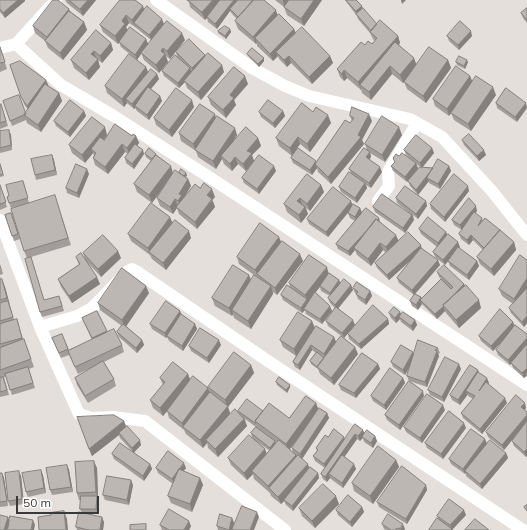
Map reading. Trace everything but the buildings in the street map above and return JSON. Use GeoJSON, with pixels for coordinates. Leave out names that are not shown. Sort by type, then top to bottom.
{"type":"FeatureCollection","features":[{"type":"Feature","properties":{"kind":"street"},"geometry":{"type":"LineString","coordinates":[[0,48],[16,44],[56,0]]}},
{"type":"Feature","properties":{"kind":"street"},"geometry":{"type":"LineString","coordinates":[[156,0],[252,68],[285,86],[309,96],[410,119],[442,137],[491,190],[527,235]]}},
{"type":"Feature","properties":{"kind":"street"},"geometry":{"type":"LineString","coordinates":[[16,44],[61,85],[206,175],[527,385]]}},
{"type":"Feature","properties":{"kind":"street"},"geometry":{"type":"LineString","coordinates":[[378,201],[389,186],[388,172],[417,123]]}},
{"type":"Feature","properties":{"kind":"street"},"geometry":{"type":"LineString","coordinates":[[0,220],[40,327],[79,414],[91,418],[113,418],[145,421],[284,530]]}},
{"type":"Feature","properties":{"kind":"street"},"geometry":{"type":"LineString","coordinates":[[40,327],[77,316],[92,308],[127,272],[132,270],[136,271],[268,361],[523,530]]}}]}
